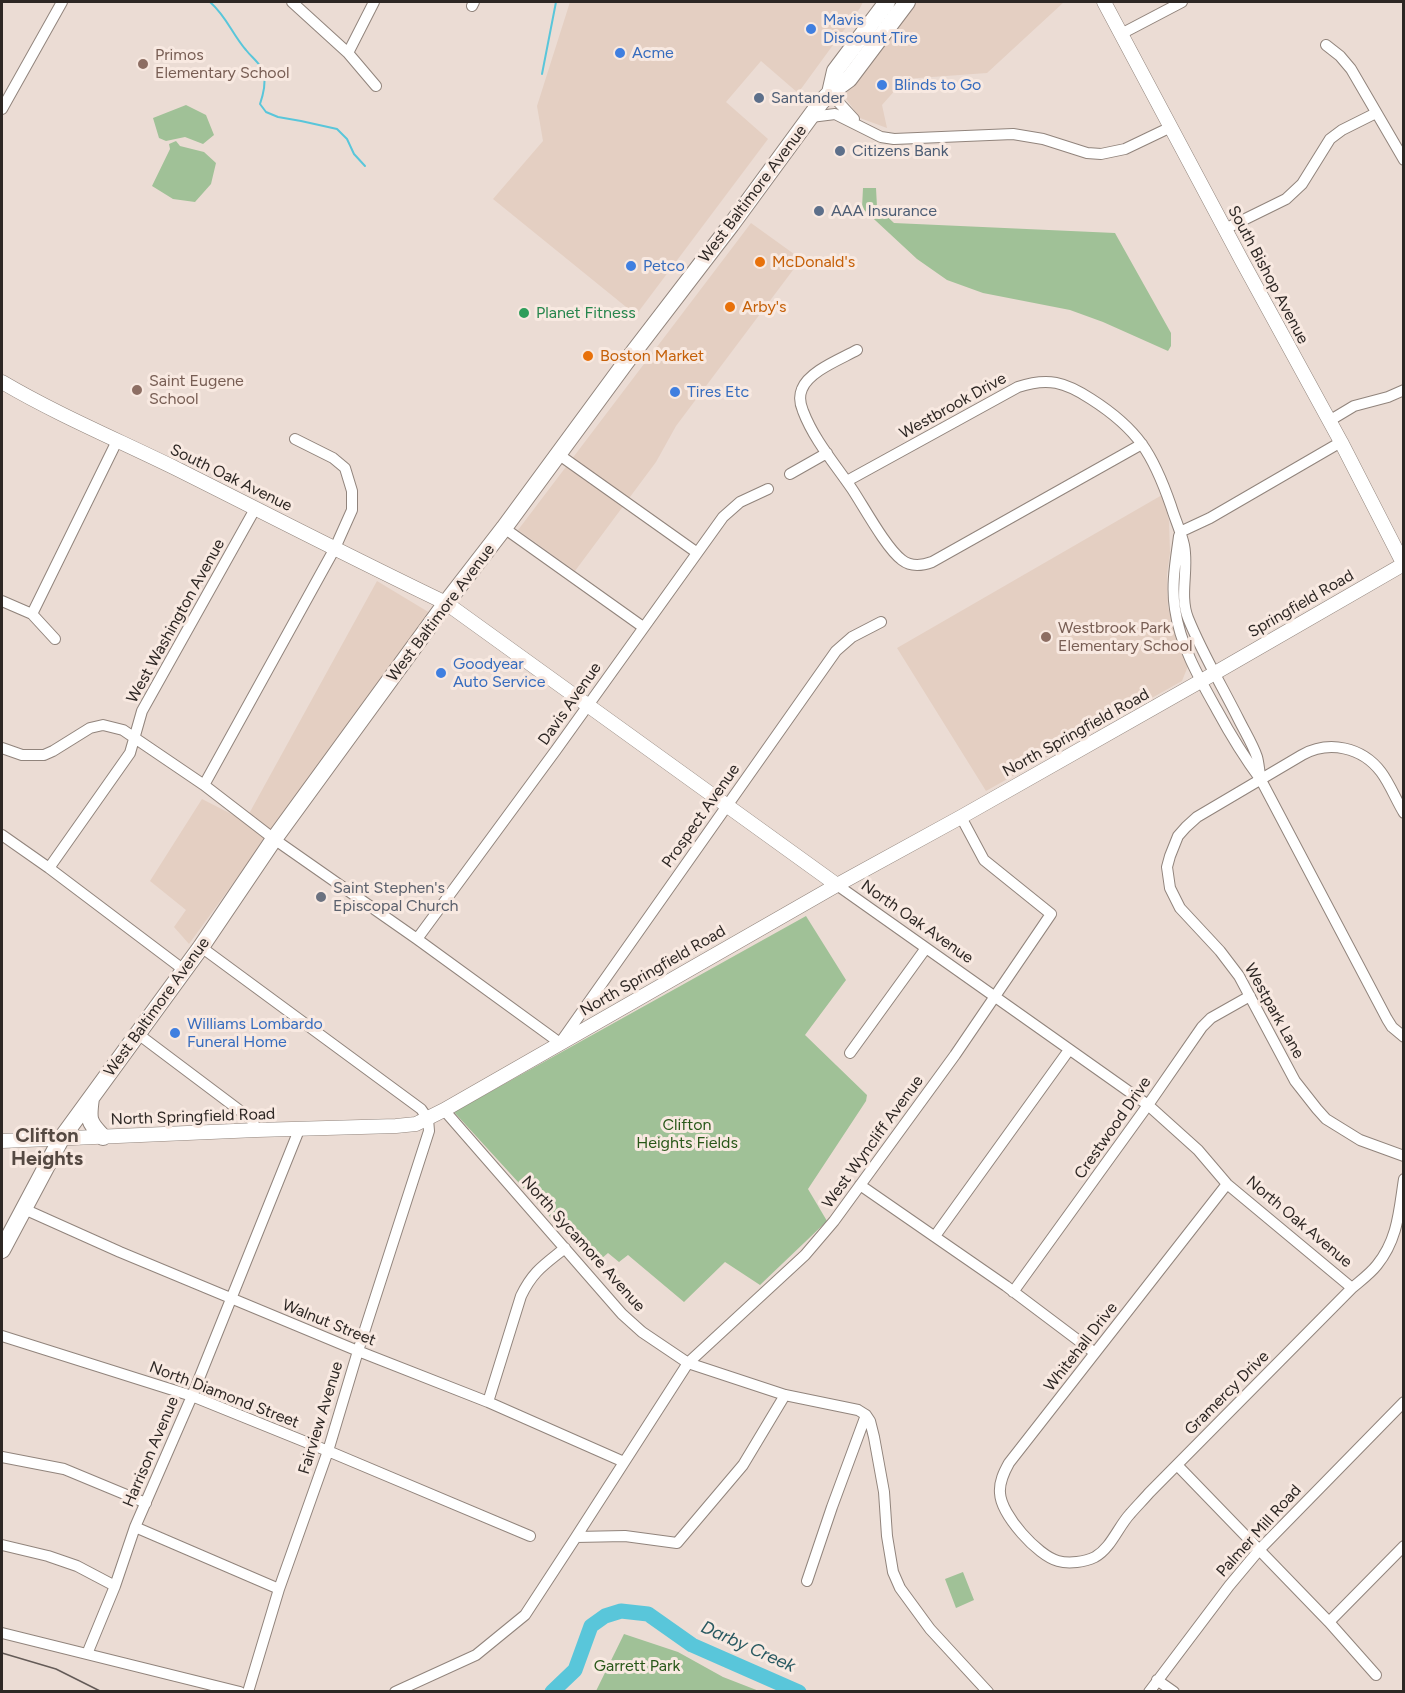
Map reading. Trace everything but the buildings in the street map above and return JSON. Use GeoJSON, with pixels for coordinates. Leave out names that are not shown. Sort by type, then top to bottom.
{"type":"FeatureCollection","features":[{"type":"Feature","properties":{"kind":"main road"},"geometry":{"type":"LineString","coordinates":[[830,93],[835,71],[888,2]]}},
{"type":"Feature","properties":{"kind":"main road"},"geometry":{"type":"LineString","coordinates":[[830,93],[849,79],[907,2]]}},
{"type":"Feature","properties":{"kind":"main road","name":"South Bishop Avenue"},"geometry":{"type":"LineString","coordinates":[[1104,2],[1341,442],[1403,565]]}},
{"type":"Feature","properties":{"kind":"main road","name":"West Baltimore Avenue"},"geometry":{"type":"LineString","coordinates":[[2,1250],[61,1139],[201,947],[274,839],[446,603],[830,93]]}},
{"type":"Feature","properties":{"kind":"main road","name":"South Oak Avenue"},"geometry":{"type":"LineString","coordinates":[[2,382],[26,396],[446,603]]}},
{"type":"Feature","properties":{"kind":"main road","name":"Springfield Road"},"geometry":{"type":"LineString","coordinates":[[1215,673],[1403,565]]}},
{"type":"Feature","properties":{"kind":"main road","name":"North Oak Avenue"},"geometry":{"type":"LineString","coordinates":[[446,603],[837,885]]}},
{"type":"Feature","properties":{"kind":"main road","name":"North Springfield Road"},"geometry":{"type":"LineString","coordinates":[[2,1141],[416,1124],[1215,673]]}},
{"type":"Feature","properties":{"kind":"main road"},"geometry":{"type":"LineString","coordinates":[[91,1097],[88,1117],[103,1137]]}},
{"type":"Feature","properties":{"kind":"street"},"geometry":{"type":"LineString","coordinates":[[2,109],[62,2]]}},
{"type":"Feature","properties":{"kind":"street"},"geometry":{"type":"LineString","coordinates":[[292,2],[348,53],[376,86]]}},
{"type":"Feature","properties":{"kind":"street"},"geometry":{"type":"LineString","coordinates":[[348,53],[374,2]]}},
{"type":"Feature","properties":{"kind":"street"},"geometry":{"type":"LineString","coordinates":[[1121,34],[1182,2]]}},
{"type":"Feature","properties":{"kind":"street"},"geometry":{"type":"LineString","coordinates":[[1326,45],[1351,69],[1404,160]]}},
{"type":"Feature","properties":{"kind":"street"},"geometry":{"type":"LineString","coordinates":[[830,93],[860,126]]}},
{"type":"Feature","properties":{"kind":"street"},"geometry":{"type":"LineString","coordinates":[[1225,229],[1286,199],[1302,183],[1330,139],[1342,130],[1376,113]]}},
{"type":"Feature","properties":{"kind":"street"},"geometry":{"type":"LineString","coordinates":[[811,117],[835,114],[881,137],[894,139],[1013,134],[1042,139],[1095,154],[1120,151],[1171,127]]}},
{"type":"Feature","properties":{"kind":"street"},"geometry":{"type":"LineString","coordinates":[[857,350],[807,380],[800,399],[802,410],[827,453],[888,545],[900,559],[907,563],[921,566],[932,562],[1142,444]]}},
{"type":"Feature","properties":{"kind":"street","name":"Westbrook Drive"},"geometry":{"type":"LineString","coordinates":[[847,481],[1018,387],[1040,381],[1058,383],[1082,393],[1113,413],[1142,444],[1153,460],[1162,480],[1180,532],[1186,559],[1185,605],[1187,614],[1199,645],[1257,756],[1261,780]]}},
{"type":"Feature","properties":{"kind":"street"},"geometry":{"type":"LineString","coordinates":[[1329,421],[1354,406],[1404,390]]}},
{"type":"Feature","properties":{"kind":"street"},"geometry":{"type":"LineString","coordinates":[[204,785],[335,548],[352,510],[352,491],[345,468],[333,458],[295,439]]}},
{"type":"Feature","properties":{"kind":"street"},"geometry":{"type":"LineString","coordinates":[[32,614],[117,441]]}},
{"type":"Feature","properties":{"kind":"street"},"geometry":{"type":"LineString","coordinates":[[1180,532],[1210,518],[1341,442]]}},
{"type":"Feature","properties":{"kind":"street"},"geometry":{"type":"LineString","coordinates":[[790,474],[827,453]]}},
{"type":"Feature","properties":{"kind":"street"},"geometry":{"type":"LineString","coordinates":[[558,454],[696,552]]}},
{"type":"Feature","properties":{"kind":"street","name":"Davis Avenue"},"geometry":{"type":"LineString","coordinates":[[417,939],[723,517],[740,502],[768,489]]}},
{"type":"Feature","properties":{"kind":"street","name":"West Washington Avenue"},"geometry":{"type":"LineString","coordinates":[[49,868],[130,753],[142,711],[255,509]]}},
{"type":"Feature","properties":{"kind":"street"},"geometry":{"type":"LineString","coordinates":[[504,528],[643,627]]}},
{"type":"Feature","properties":{"kind":"street","name":"Westbrook Drive"},"geometry":{"type":"LineString","coordinates":[[1180,532],[1173,577],[1174,608],[1182,639],[1200,681],[1243,756],[1261,780],[1392,1027],[1404,1037]]}},
{"type":"Feature","properties":{"kind":"street"},"geometry":{"type":"LineString","coordinates":[[2,601],[32,614],[55,639]]}},
{"type":"Feature","properties":{"kind":"street","name":"Prospect Avenue"},"geometry":{"type":"LineString","coordinates":[[560,1043],[836,651],[852,637],[881,622]]}},
{"type":"Feature","properties":{"kind":"street"},"geometry":{"type":"LineString","coordinates":[[2,748],[22,755],[44,755],[53,752],[90,728],[103,725],[123,730],[204,785],[274,839],[560,1043]]}},
{"type":"Feature","properties":{"kind":"street"},"geometry":{"type":"LineString","coordinates":[[1261,780],[1308,752],[1329,747],[1344,748],[1361,754],[1376,766],[1404,813]]}},
{"type":"Feature","properties":{"kind":"street","name":"Westpark Lane"},"geometry":{"type":"LineString","coordinates":[[1261,780],[1197,818],[1178,836],[1167,867],[1170,888],[1180,908],[1233,966],[1301,1090],[1326,1119],[1360,1140],[1404,1156]]}},
{"type":"Feature","properties":{"kind":"street","name":"West Wyncliff Avenue"},"geometry":{"type":"LineString","coordinates":[[395,1692],[476,1654],[525,1615],[688,1363],[806,1255],[834,1221],[955,1055],[1051,914],[984,860],[961,817]]}},
{"type":"Feature","properties":{"kind":"street"},"geometry":{"type":"LineString","coordinates":[[2,835],[184,970]]}},
{"type":"Feature","properties":{"kind":"street","name":"North Oak Avenue"},"geometry":{"type":"LineString","coordinates":[[837,885],[1148,1105],[1198,1150],[1227,1184],[1352,1288]]}},
{"type":"Feature","properties":{"kind":"street"},"geometry":{"type":"LineString","coordinates":[[201,947],[421,1109],[428,1119]]}},
{"type":"Feature","properties":{"kind":"street"},"geometry":{"type":"LineString","coordinates":[[850,1053],[926,948]]}},
{"type":"Feature","properties":{"kind":"street","name":"Crestwood Drive"},"geometry":{"type":"LineString","coordinates":[[1013,1292],[1202,1027],[1211,1018],[1250,996]]}},
{"type":"Feature","properties":{"kind":"street"},"geometry":{"type":"LineString","coordinates":[[138,1034],[251,1119],[257,1130]]}},
{"type":"Feature","properties":{"kind":"street"},"geometry":{"type":"LineString","coordinates":[[935,1236],[1069,1050]]}},
{"type":"Feature","properties":{"kind":"street","name":"North Sycamore Avenue"},"geometry":{"type":"LineString","coordinates":[[444,1110],[622,1314],[642,1332],[688,1363],[785,1395],[858,1410],[866,1415]]}},
{"type":"Feature","properties":{"kind":"street","name":"Fairview Avenue"},"geometry":{"type":"LineString","coordinates":[[248,1692],[279,1589],[328,1451],[429,1131],[428,1119]]}},
{"type":"Feature","properties":{"kind":"street","name":"Harrison Avenue"},"geometry":{"type":"LineString","coordinates":[[87,1654],[115,1586],[135,1527],[192,1396],[299,1130]]}},
{"type":"Feature","properties":{"kind":"street","name":"Gramercy Drive"},"geometry":{"type":"LineString","coordinates":[[1026,1536],[1042,1554],[1059,1561],[1077,1562],[1095,1556],[1111,1541],[1129,1514],[1352,1288],[1376,1267],[1387,1252],[1396,1230],[1404,1179]]}},
{"type":"Feature","properties":{"kind":"street","name":"Whitehall Drive"},"geometry":{"type":"LineString","coordinates":[[1026,1536],[1012,1521],[1002,1505],[999,1494],[1003,1475],[1009,1463],[1227,1184]]}},
{"type":"Feature","properties":{"kind":"street"},"geometry":{"type":"LineString","coordinates":[[860,1185],[935,1236],[1095,1353]]}},
{"type":"Feature","properties":{"kind":"street","name":"Walnut Street"},"geometry":{"type":"LineString","coordinates":[[24,1209],[120,1252],[358,1351],[488,1402],[624,1462]]}},
{"type":"Feature","properties":{"kind":"street"},"geometry":{"type":"LineString","coordinates":[[488,1402],[527,1282],[534,1273],[565,1248]]}},
{"type":"Feature","properties":{"kind":"street","name":"North Diamond Street"},"geometry":{"type":"LineString","coordinates":[[2,1336],[192,1396],[530,1536]]}},
{"type":"Feature","properties":{"kind":"street"},"geometry":{"type":"LineString","coordinates":[[576,1536],[625,1536],[677,1543],[743,1465],[785,1395]]}},
{"type":"Feature","properties":{"kind":"street","name":"Palmer Mill Road"},"geometry":{"type":"LineString","coordinates":[[1149,1692],[1229,1586],[1260,1549],[1404,1402]]}},
{"type":"Feature","properties":{"kind":"street"},"geometry":{"type":"LineString","coordinates":[[807,1581],[866,1415]]}},
{"type":"Feature","properties":{"kind":"street"},"geometry":{"type":"LineString","coordinates":[[866,1415],[877,1450],[884,1492],[887,1536],[893,1572],[900,1588],[930,1629],[988,1692]]}},
{"type":"Feature","properties":{"kind":"street"},"geometry":{"type":"LineString","coordinates":[[2,1457],[64,1469],[146,1503]]}},
{"type":"Feature","properties":{"kind":"street"},"geometry":{"type":"LineString","coordinates":[[1177,1465],[1329,1622],[1376,1676]]}},
{"type":"Feature","properties":{"kind":"street"},"geometry":{"type":"LineString","coordinates":[[135,1527],[279,1589]]}},
{"type":"Feature","properties":{"kind":"street"},"geometry":{"type":"LineString","coordinates":[[2,1545],[77,1566],[115,1586]]}},
{"type":"Feature","properties":{"kind":"street"},"geometry":{"type":"LineString","coordinates":[[1329,1622],[1404,1546]]}},
{"type":"Feature","properties":{"kind":"street"},"geometry":{"type":"LineString","coordinates":[[2,1633],[240,1692]]}},
{"type":"Feature","properties":{"kind":"street"},"geometry":{"type":"LineString","coordinates":[[1157,1680],[1174,1692]]}},
{"type":"Feature","properties":{"kind":"shaded area"},"geometry":{"type":"Polygon","coordinates":[[[570,2],[863,2],[798,93],[761,61],[726,102],[768,139],[636,315],[493,199],[543,141],[537,106],[570,2]]]}},
{"type":"Feature","properties":{"kind":"shaded area"},"geometry":{"type":"Polygon","coordinates":[[[916,2],[1064,2],[987,73],[905,79],[882,105],[887,128],[860,118],[844,96],[916,2]]]}},
{"type":"Feature","properties":{"kind":"shaded area"},"geometry":{"type":"Polygon","coordinates":[[[751,223],[794,254],[796,266],[676,426],[656,462],[575,571],[518,530],[751,223]]]}},
{"type":"Feature","properties":{"kind":"shaded area","name":"Westbrook Park Elementary School"},"geometry":{"type":"Polygon","coordinates":[[[1162,495],[1169,521],[1168,607],[1188,666],[1182,681],[986,791],[897,648],[1162,495]]]}},
{"type":"Feature","properties":{"kind":"shaded area"},"geometry":{"type":"Polygon","coordinates":[[[377,581],[430,613],[189,944],[174,927],[186,910],[150,881],[202,799],[245,821],[377,581]]]}},
{"type":"Feature","properties":{"kind":"green space"},"geometry":{"type":"Polygon","coordinates":[[[186,105],[206,115],[214,135],[203,144],[185,137],[166,141],[159,138],[153,118],[186,105]]]}},
{"type":"Feature","properties":{"kind":"green space"},"geometry":{"type":"Polygon","coordinates":[[[176,141],[180,146],[204,152],[216,163],[211,184],[195,202],[173,199],[152,186],[170,149],[169,144],[176,141]]]}},
{"type":"Feature","properties":{"kind":"green space"},"geometry":{"type":"Polygon","coordinates":[[[863,188],[876,188],[877,207],[894,223],[1115,233],[1171,333],[1171,346],[1168,351],[1070,310],[983,293],[947,280],[917,259],[862,208],[863,188]]]}},
{"type":"Feature","properties":{"kind":"green space","name":"Clifton Heights Fields"},"geometry":{"type":"Polygon","coordinates":[[[806,916],[846,980],[805,1035],[867,1095],[866,1101],[808,1189],[827,1221],[760,1285],[725,1262],[684,1302],[628,1255],[619,1262],[608,1253],[594,1265],[454,1112],[806,916]]]}},
{"type":"Feature","properties":{"kind":"green space"},"geometry":{"type":"Polygon","coordinates":[[[963,1572],[974,1600],[956,1608],[945,1579],[963,1572]]]}},
{"type":"Feature","properties":{"kind":"green space","name":"Garrett Park"},"geometry":{"type":"Polygon","coordinates":[[[624,1634],[678,1652],[723,1677],[759,1691],[596,1691],[624,1634]]]}},
{"type":"Feature","properties":{"kind":"waterway"},"geometry":{"type":"LineString","coordinates":[[210,2],[261,68],[265,83],[260,104],[266,112],[278,117],[337,129],[347,139],[354,154],[365,166]]}},
{"type":"Feature","properties":{"kind":"waterway"},"geometry":{"type":"LineString","coordinates":[[542,74],[556,2]]}},
{"type":"Feature","properties":{"kind":"waterway","name":"Darby Creek"},"geometry":{"type":"LineString","coordinates":[[552,1692],[575,1670],[591,1626],[605,1616],[621,1611],[648,1614],[692,1645],[799,1692]]}},
{"type":"Feature","properties":{"kind":"tram line"},"geometry":{"type":"LineString","coordinates":[[2,1653],[56,1669],[102,1692]]}},
{"type":"Feature","properties":{"kind":"place","name":"Mavis Discount Tire"},"geometry":{"type":"Point","coordinates":[811,29]}},
{"type":"Feature","properties":{"kind":"place","name":"Acme"},"geometry":{"type":"Point","coordinates":[620,53]}},
{"type":"Feature","properties":{"kind":"place","name":"Primos Elementary School"},"geometry":{"type":"Point","coordinates":[143,64]}},
{"type":"Feature","properties":{"kind":"place","name":"Blinds to Go"},"geometry":{"type":"Point","coordinates":[882,85]}},
{"type":"Feature","properties":{"kind":"place","name":"Santander"},"geometry":{"type":"Point","coordinates":[759,98]}},
{"type":"Feature","properties":{"kind":"place","name":"Citizens Bank"},"geometry":{"type":"Point","coordinates":[840,151]}},
{"type":"Feature","properties":{"kind":"place","name":"AAA Insurance"},"geometry":{"type":"Point","coordinates":[819,211]}},
{"type":"Feature","properties":{"kind":"place","name":"McDonald's"},"geometry":{"type":"Point","coordinates":[760,262]}},
{"type":"Feature","properties":{"kind":"place","name":"Petco"},"geometry":{"type":"Point","coordinates":[631,266]}},
{"type":"Feature","properties":{"kind":"place","name":"Arby's"},"geometry":{"type":"Point","coordinates":[730,307]}},
{"type":"Feature","properties":{"kind":"place","name":"Planet Fitness"},"geometry":{"type":"Point","coordinates":[524,313]}},
{"type":"Feature","properties":{"kind":"place","name":"Boston Market"},"geometry":{"type":"Point","coordinates":[588,356]}},
{"type":"Feature","properties":{"kind":"place","name":"Saint Eugene School"},"geometry":{"type":"Point","coordinates":[137,390]}},
{"type":"Feature","properties":{"kind":"place","name":"Tires Etc"},"geometry":{"type":"Point","coordinates":[675,392]}},
{"type":"Feature","properties":{"kind":"place","name":"Westbrook Park Elementary School"},"geometry":{"type":"Point","coordinates":[1046,637]}},
{"type":"Feature","properties":{"kind":"place","name":"Goodyear Auto Service"},"geometry":{"type":"Point","coordinates":[441,673]}},
{"type":"Feature","properties":{"kind":"place","name":"Saint Stephen's Episcopal Church"},"geometry":{"type":"Point","coordinates":[321,897]}},
{"type":"Feature","properties":{"kind":"place","name":"Williams Lombardo Funeral Home"},"geometry":{"type":"Point","coordinates":[175,1033]}},
{"type":"Feature","properties":{"kind":"district","name":"Clifton Heights"},"geometry":{"type":"Point","coordinates":[47,1148]}}]}
